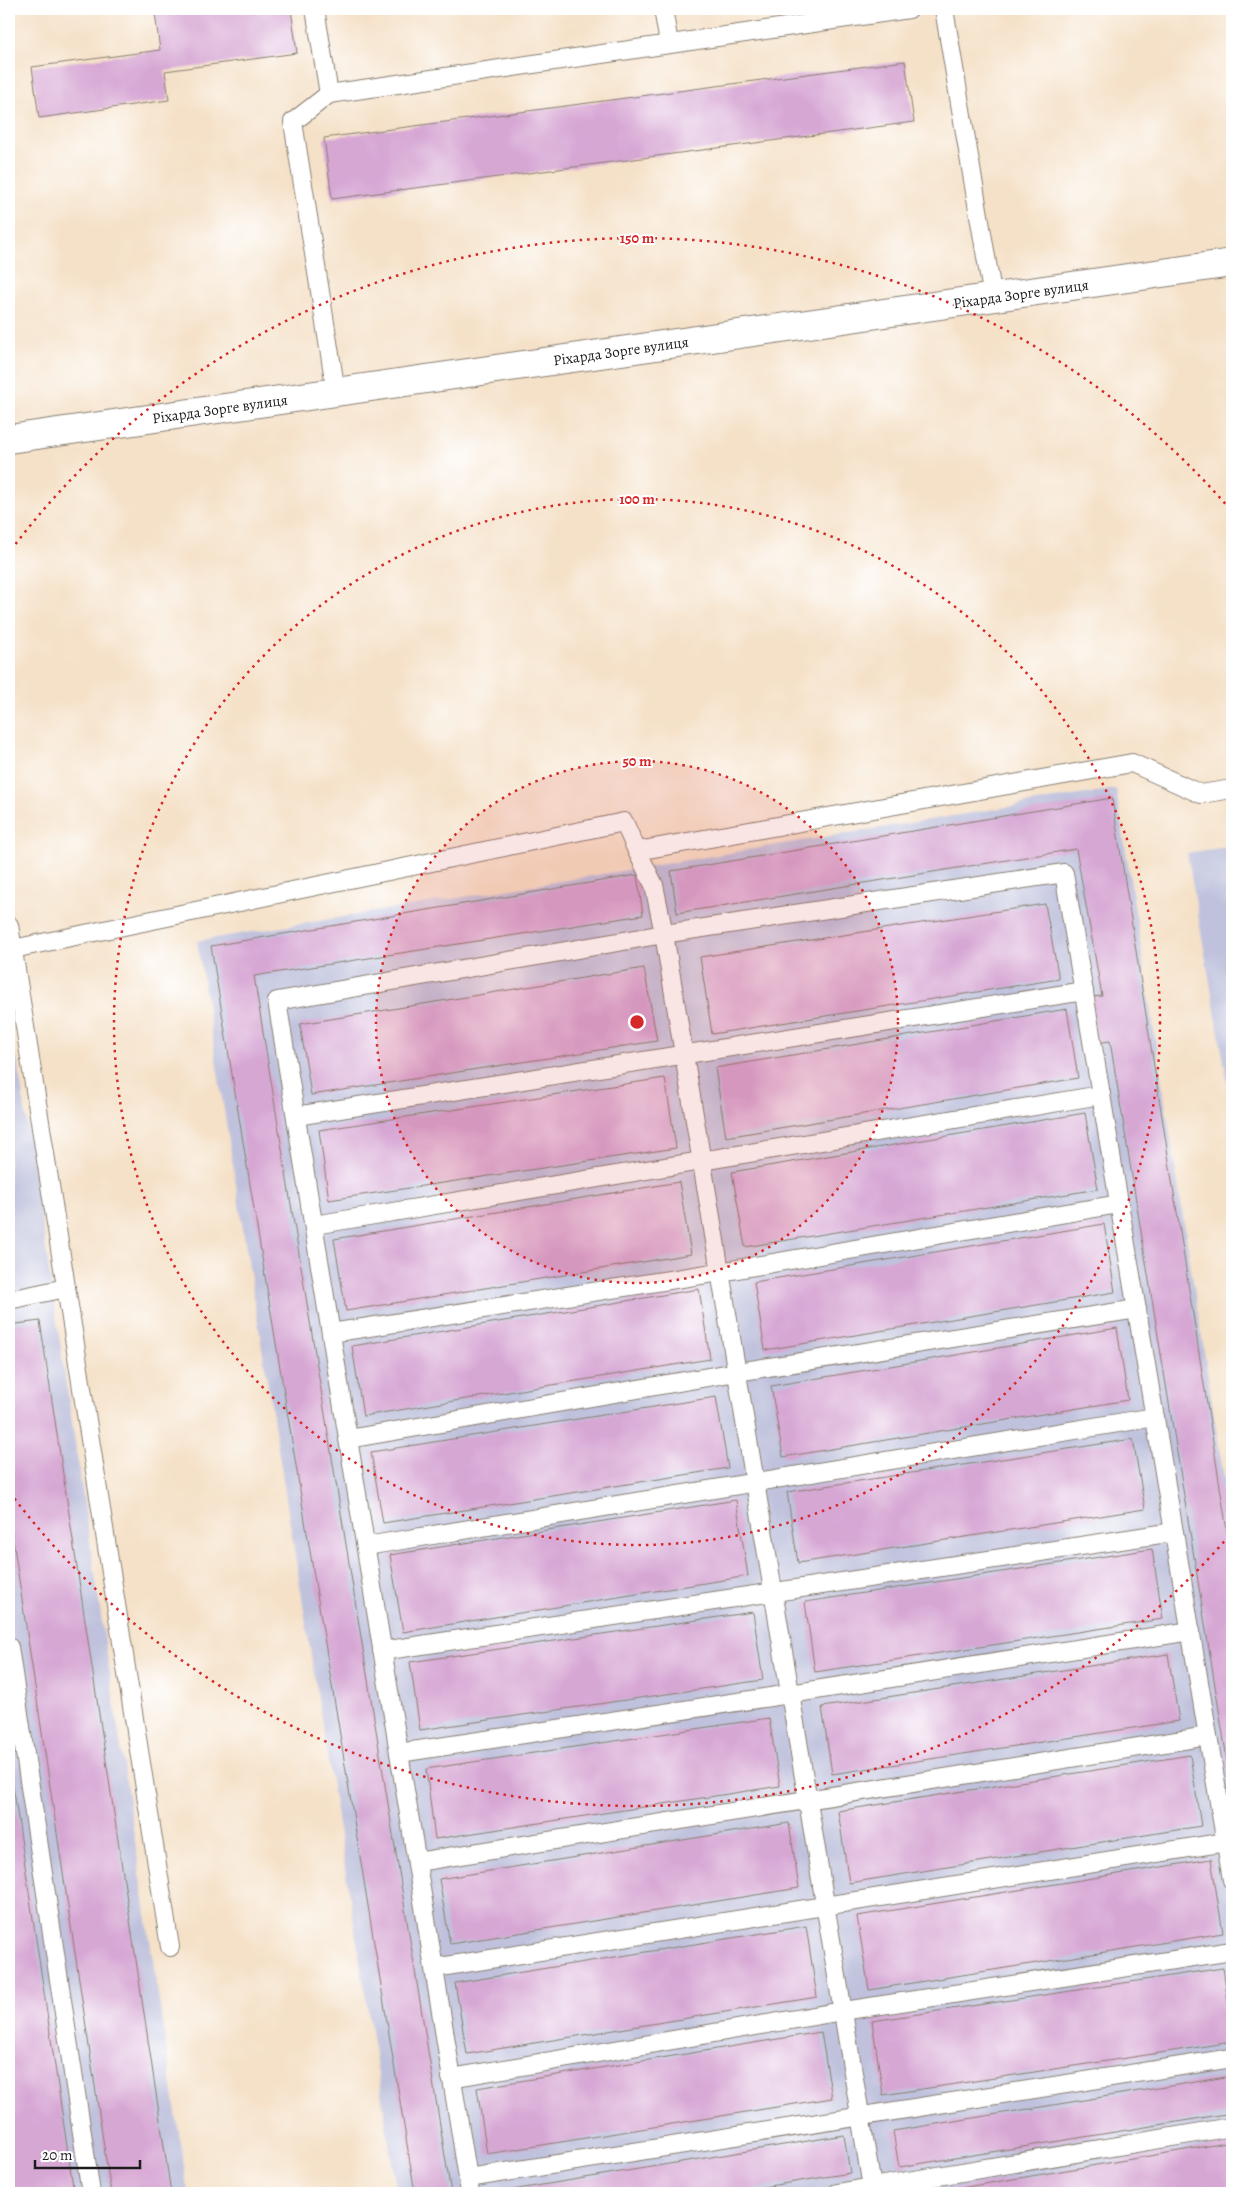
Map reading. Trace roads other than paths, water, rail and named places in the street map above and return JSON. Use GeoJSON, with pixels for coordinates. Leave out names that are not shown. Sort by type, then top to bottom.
{"type":"FeatureCollection","features":[{"type":"Feature","properties":{"kind":"street","name":"Ріхарда Зорге вулиця"},"geometry":{"type":"LineString","coordinates":[[9,439],[1232,263]]}},
{"type":"Feature","properties":{"kind":"lane"},"geometry":{"type":"LineString","coordinates":[[315,9],[329,94]]}},
{"type":"Feature","properties":{"kind":"lane"},"geometry":{"type":"LineString","coordinates":[[663,9],[669,43]]}},
{"type":"Feature","properties":{"kind":"lane"},"geometry":{"type":"LineString","coordinates":[[336,392],[293,122],[329,94],[909,9]]}},
{"type":"Feature","properties":{"kind":"lane"},"geometry":{"type":"LineString","coordinates":[[944,9],[993,298]]}},
{"type":"Feature","properties":{"kind":"lane"},"geometry":{"type":"LineString","coordinates":[[637,851],[1132,763],[1201,794],[1232,789]]}},
{"type":"Feature","properties":{"kind":"lane"},"geometry":{"type":"LineString","coordinates":[[13,949],[624,822],[654,885],[664,934],[872,2187]]}},
{"type":"Feature","properties":{"kind":"lane"},"geometry":{"type":"LineString","coordinates":[[1232,1880],[1064,873],[664,934],[277,1001],[469,2186],[861,2117],[1232,2058]]}},
{"type":"Feature","properties":{"kind":"lane"},"geometry":{"type":"LineString","coordinates":[[9,925],[170,1947]]}},
{"type":"Feature","properties":{"kind":"lane"},"geometry":{"type":"LineString","coordinates":[[296,1116],[1084,991]]}},
{"type":"Feature","properties":{"kind":"lane"},"geometry":{"type":"LineString","coordinates":[[314,1225],[1101,1095]]}},
{"type":"Feature","properties":{"kind":"lane"},"geometry":{"type":"LineString","coordinates":[[331,1334],[720,1272],[1119,1204]]}},
{"type":"Feature","properties":{"kind":"lane"},"geometry":{"type":"LineString","coordinates":[[9,1300],[66,1288]]}},
{"type":"Feature","properties":{"kind":"lane"},"geometry":{"type":"LineString","coordinates":[[348,1439],[737,1372],[1137,1308]]}},
{"type":"Feature","properties":{"kind":"lane"},"geometry":{"type":"LineString","coordinates":[[366,1546],[1155,1417]]}},
{"type":"Feature","properties":{"kind":"lane"},"geometry":{"type":"LineString","coordinates":[[382,1651],[1174,1532]]}},
{"type":"Feature","properties":{"kind":"lane"},"geometry":{"type":"LineString","coordinates":[[399,1753],[1191,1631]]}},
{"type":"Feature","properties":{"kind":"lane"},"geometry":{"type":"LineString","coordinates":[[9,1647],[92,2193]]}},
{"type":"Feature","properties":{"kind":"lane"},"geometry":{"type":"LineString","coordinates":[[417,1862],[1208,1736]]}},
{"type":"Feature","properties":{"kind":"lane"},"geometry":{"type":"LineString","coordinates":[[434,1968],[1226,1842]]}},
{"type":"Feature","properties":{"kind":"lane"},"geometry":{"type":"LineString","coordinates":[[452,2078],[843,2010],[1232,1951]]}},
{"type":"Feature","properties":{"kind":"lane"},"geometry":{"type":"LineString","coordinates":[[837,2193],[1232,2127]]}}]}
